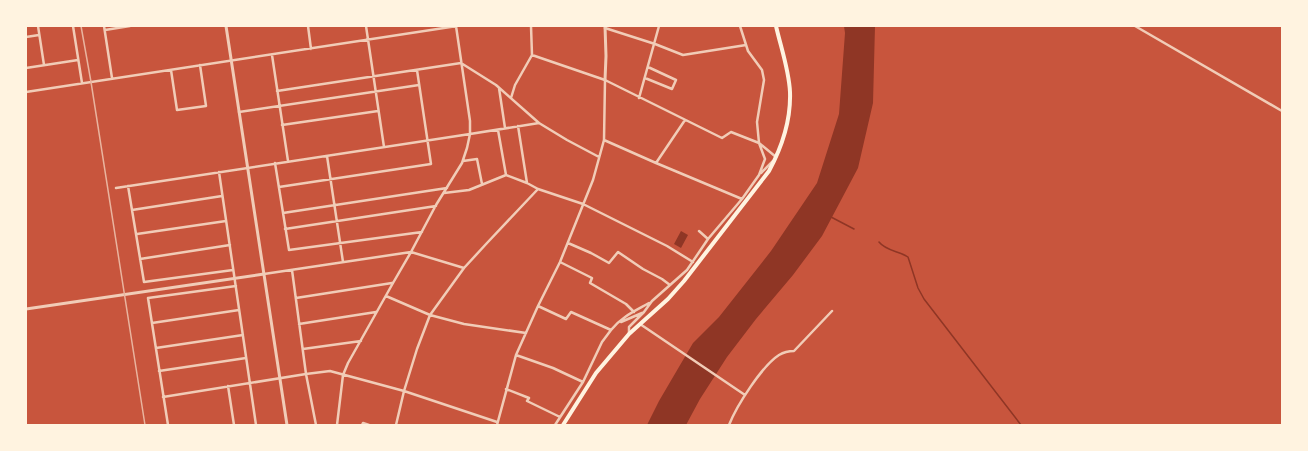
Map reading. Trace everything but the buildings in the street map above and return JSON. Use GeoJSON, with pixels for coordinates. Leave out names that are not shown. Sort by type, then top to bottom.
{"type":"FeatureCollection","features":[{"type":"Feature","properties":{"kind":"main road"},"geometry":{"type":"LineString","coordinates":[[563,425],[596,373],[629,334],[668,299],[684,281],[762,181],[776,158],[788,118],[790,92],[787,71],[776,26]]}},
{"type":"Feature","properties":{"kind":"street"},"geometry":{"type":"LineString","coordinates":[[38,26],[44,65]]}},
{"type":"Feature","properties":{"kind":"street"},"geometry":{"type":"LineString","coordinates":[[73,26],[82,83]]}},
{"type":"Feature","properties":{"kind":"street"},"geometry":{"type":"LineString","coordinates":[[112,78],[104,28],[130,26]]}},
{"type":"Feature","properties":{"kind":"street"},"geometry":{"type":"LineString","coordinates":[[226,26],[286,425]]}},
{"type":"Feature","properties":{"kind":"street"},"geometry":{"type":"LineString","coordinates":[[308,26],[311,49]]}},
{"type":"Feature","properties":{"kind":"street"},"geometry":{"type":"LineString","coordinates":[[366,26],[384,147]]}},
{"type":"Feature","properties":{"kind":"street"},"geometry":{"type":"LineString","coordinates":[[26,92],[456,26],[470,121],[470,134],[463,161],[443,193],[343,375],[337,425]]}},
{"type":"Feature","properties":{"kind":"street"},"geometry":{"type":"LineString","coordinates":[[511,98],[515,85],[532,55],[531,26]]}},
{"type":"Feature","properties":{"kind":"street"},"geometry":{"type":"LineString","coordinates":[[639,98],[659,26]]}},
{"type":"Feature","properties":{"kind":"street"},"geometry":{"type":"LineString","coordinates":[[740,26],[748,51],[762,70],[764,80],[757,122],[759,143],[765,159],[759,175]]}},
{"type":"Feature","properties":{"kind":"street"},"geometry":{"type":"LineString","coordinates":[[1135,26],[1282,110]]}},
{"type":"Feature","properties":{"kind":"street"},"geometry":{"type":"LineString","coordinates":[[163,397],[330,371],[404,391],[497,424],[516,355],[568,243],[593,180],[604,140],[606,56],[605,27],[683,55],[746,45]]}},
{"type":"Feature","properties":{"kind":"street"},"geometry":{"type":"LineString","coordinates":[[26,37],[39,35]]}},
{"type":"Feature","properties":{"kind":"street"},"geometry":{"type":"LineString","coordinates":[[272,54],[288,161]]}},
{"type":"Feature","properties":{"kind":"street"},"geometry":{"type":"LineString","coordinates":[[532,55],[605,80],[722,138],[731,132],[759,143],[776,158],[759,175],[742,199],[708,239],[693,262]]}},
{"type":"Feature","properties":{"kind":"street"},"geometry":{"type":"LineString","coordinates":[[26,68],[78,60]]}},
{"type":"Feature","properties":{"kind":"street"},"geometry":{"type":"LineString","coordinates":[[277,91],[461,63],[499,87],[539,123],[599,157]]}},
{"type":"Feature","properties":{"kind":"street"},"geometry":{"type":"LineString","coordinates":[[171,70],[177,110],[206,106],[200,65]]}},
{"type":"Feature","properties":{"kind":"street"},"geometry":{"type":"LineString","coordinates":[[645,78],[672,90],[676,80],[648,67]]}},
{"type":"Feature","properties":{"kind":"street"},"geometry":{"type":"LineString","coordinates":[[279,187],[431,164],[417,70]]}},
{"type":"Feature","properties":{"kind":"street"},"geometry":{"type":"LineString","coordinates":[[239,112],[419,85]]}},
{"type":"Feature","properties":{"kind":"street"},"geometry":{"type":"LineString","coordinates":[[499,87],[505,128]]}},
{"type":"Feature","properties":{"kind":"street"},"geometry":{"type":"LineString","coordinates":[[282,125],[378,111]]}},
{"type":"Feature","properties":{"kind":"street"},"geometry":{"type":"LineString","coordinates":[[656,163],[685,120]]}},
{"type":"Feature","properties":{"kind":"street"},"geometry":{"type":"LineString","coordinates":[[116,188],[539,123]]}},
{"type":"Feature","properties":{"kind":"street"},"geometry":{"type":"LineString","coordinates":[[518,126],[527,183]]}},
{"type":"Feature","properties":{"kind":"street"},"geometry":{"type":"LineString","coordinates":[[498,130],[506,175]]}},
{"type":"Feature","properties":{"kind":"street"},"geometry":{"type":"LineString","coordinates":[[604,140],[742,199]]}},
{"type":"Feature","properties":{"kind":"street"},"geometry":{"type":"LineString","coordinates":[[327,156],[343,262]]}},
{"type":"Feature","properties":{"kind":"street"},"geometry":{"type":"LineString","coordinates":[[463,161],[477,159],[482,184]]}},
{"type":"Feature","properties":{"kind":"street"},"geometry":{"type":"LineString","coordinates":[[275,163],[289,250],[422,232]]}},
{"type":"Feature","properties":{"kind":"street"},"geometry":{"type":"LineString","coordinates":[[218,172],[256,425]]}},
{"type":"Feature","properties":{"kind":"street"},"geometry":{"type":"LineString","coordinates":[[443,193],[469,190],[506,175],[538,189],[583,204],[667,246],[693,262]]}},
{"type":"Feature","properties":{"kind":"street"},"geometry":{"type":"LineString","coordinates":[[128,186],[144,282],[233,270]]}},
{"type":"Feature","properties":{"kind":"street"},"geometry":{"type":"LineString","coordinates":[[283,213],[447,188]]}},
{"type":"Feature","properties":{"kind":"street"},"geometry":{"type":"LineString","coordinates":[[396,425],[404,391],[417,349],[430,315],[464,268],[538,189]]}},
{"type":"Feature","properties":{"kind":"street"},"geometry":{"type":"LineString","coordinates":[[132,210],[222,196]]}},
{"type":"Feature","properties":{"kind":"street"},"geometry":{"type":"LineString","coordinates":[[285,229],[436,206]]}},
{"type":"Feature","properties":{"kind":"street"},"geometry":{"type":"LineString","coordinates":[[137,234],[226,221]]}},
{"type":"Feature","properties":{"kind":"street"},"geometry":{"type":"LineString","coordinates":[[698,231],[708,239]]}},
{"type":"Feature","properties":{"kind":"street"},"geometry":{"type":"LineString","coordinates":[[568,243],[609,263],[618,252],[670,285]]}},
{"type":"Feature","properties":{"kind":"street"},"geometry":{"type":"LineString","coordinates":[[555,425],[582,382],[602,342],[616,323],[652,301],[687,270],[708,243],[712,244]]}},
{"type":"Feature","properties":{"kind":"street"},"geometry":{"type":"LineString","coordinates":[[140,259],[230,245]]}},
{"type":"Feature","properties":{"kind":"street"},"geometry":{"type":"LineString","coordinates":[[26,309],[411,252],[464,268]]}},
{"type":"Feature","properties":{"kind":"street"},"geometry":{"type":"LineString","coordinates":[[560,262],[592,278],[590,283],[626,304],[634,312]]}},
{"type":"Feature","properties":{"kind":"street"},"geometry":{"type":"LineString","coordinates":[[292,270],[306,374],[316,425]]}},
{"type":"Feature","properties":{"kind":"street"},"geometry":{"type":"LineString","coordinates":[[684,281],[687,270]]}},
{"type":"Feature","properties":{"kind":"street"},"geometry":{"type":"LineString","coordinates":[[296,298],[393,283]]}},
{"type":"Feature","properties":{"kind":"street"},"geometry":{"type":"LineString","coordinates":[[168,425],[148,298],[236,286]]}},
{"type":"Feature","properties":{"kind":"street"},"geometry":{"type":"LineString","coordinates":[[386,296],[430,315],[464,324],[526,333]]}},
{"type":"Feature","properties":{"kind":"street"},"geometry":{"type":"LineString","coordinates":[[629,334],[630,326],[644,312],[652,301]]}},
{"type":"Feature","properties":{"kind":"street"},"geometry":{"type":"LineString","coordinates":[[538,306],[566,319],[571,312],[611,330]]}},
{"type":"Feature","properties":{"kind":"street"},"geometry":{"type":"LineString","coordinates":[[152,323],[239,310]]}},
{"type":"Feature","properties":{"kind":"street"},"geometry":{"type":"LineString","coordinates":[[729,425],[745,395],[761,373],[778,355],[794,350],[832,311]]}},
{"type":"Feature","properties":{"kind":"street"},"geometry":{"type":"LineString","coordinates":[[299,324],[377,312]]}},
{"type":"Feature","properties":{"kind":"street"},"geometry":{"type":"LineString","coordinates":[[616,323],[644,312]]}},
{"type":"Feature","properties":{"kind":"street"},"geometry":{"type":"LineString","coordinates":[[640,324],[745,395]]}},
{"type":"Feature","properties":{"kind":"street"},"geometry":{"type":"LineString","coordinates":[[156,348],[243,334]]}},
{"type":"Feature","properties":{"kind":"street"},"geometry":{"type":"LineString","coordinates":[[303,349],[361,341]]}},
{"type":"Feature","properties":{"kind":"street"},"geometry":{"type":"LineString","coordinates":[[516,355],[553,368],[582,382]]}},
{"type":"Feature","properties":{"kind":"street"},"geometry":{"type":"LineString","coordinates":[[159,371],[246,358]]}},
{"type":"Feature","properties":{"kind":"street"},"geometry":{"type":"LineString","coordinates":[[228,386],[234,425]]}},
{"type":"Feature","properties":{"kind":"street"},"geometry":{"type":"LineString","coordinates":[[506,389],[529,398],[527,401],[560,417]]}},
{"type":"Feature","properties":{"kind":"street"},"geometry":{"type":"LineString","coordinates":[[362,425],[363,423],[369,425]]}},
{"type":"Feature","properties":{"kind":"shaded area"},"geometry":{"type":"Polygon","coordinates":[[[844,26],[875,26],[873,103],[858,168],[822,236],[793,275],[756,319],[727,357],[700,399],[686,425],[647,425],[659,401],[693,343],[719,317],[771,251],[817,183],[839,114],[845,33],[844,26]]]}},
{"type":"Feature","properties":{"kind":"shaded area"},"geometry":{"type":"Polygon","coordinates":[[[681,231],[688,235],[681,248],[674,244],[681,231]]]}},
{"type":"Feature","properties":{"kind":"waterway"},"geometry":{"type":"LineString","coordinates":[[831,217],[854,229]]}},
{"type":"Feature","properties":{"kind":"waterway"},"geometry":{"type":"LineString","coordinates":[[879,242],[885,247],[908,257],[918,288],[924,299],[1021,425]]}},
{"type":"Feature","properties":{"kind":"railway"},"geometry":{"type":"LineString","coordinates":[[81,26],[145,425]]}}]}
